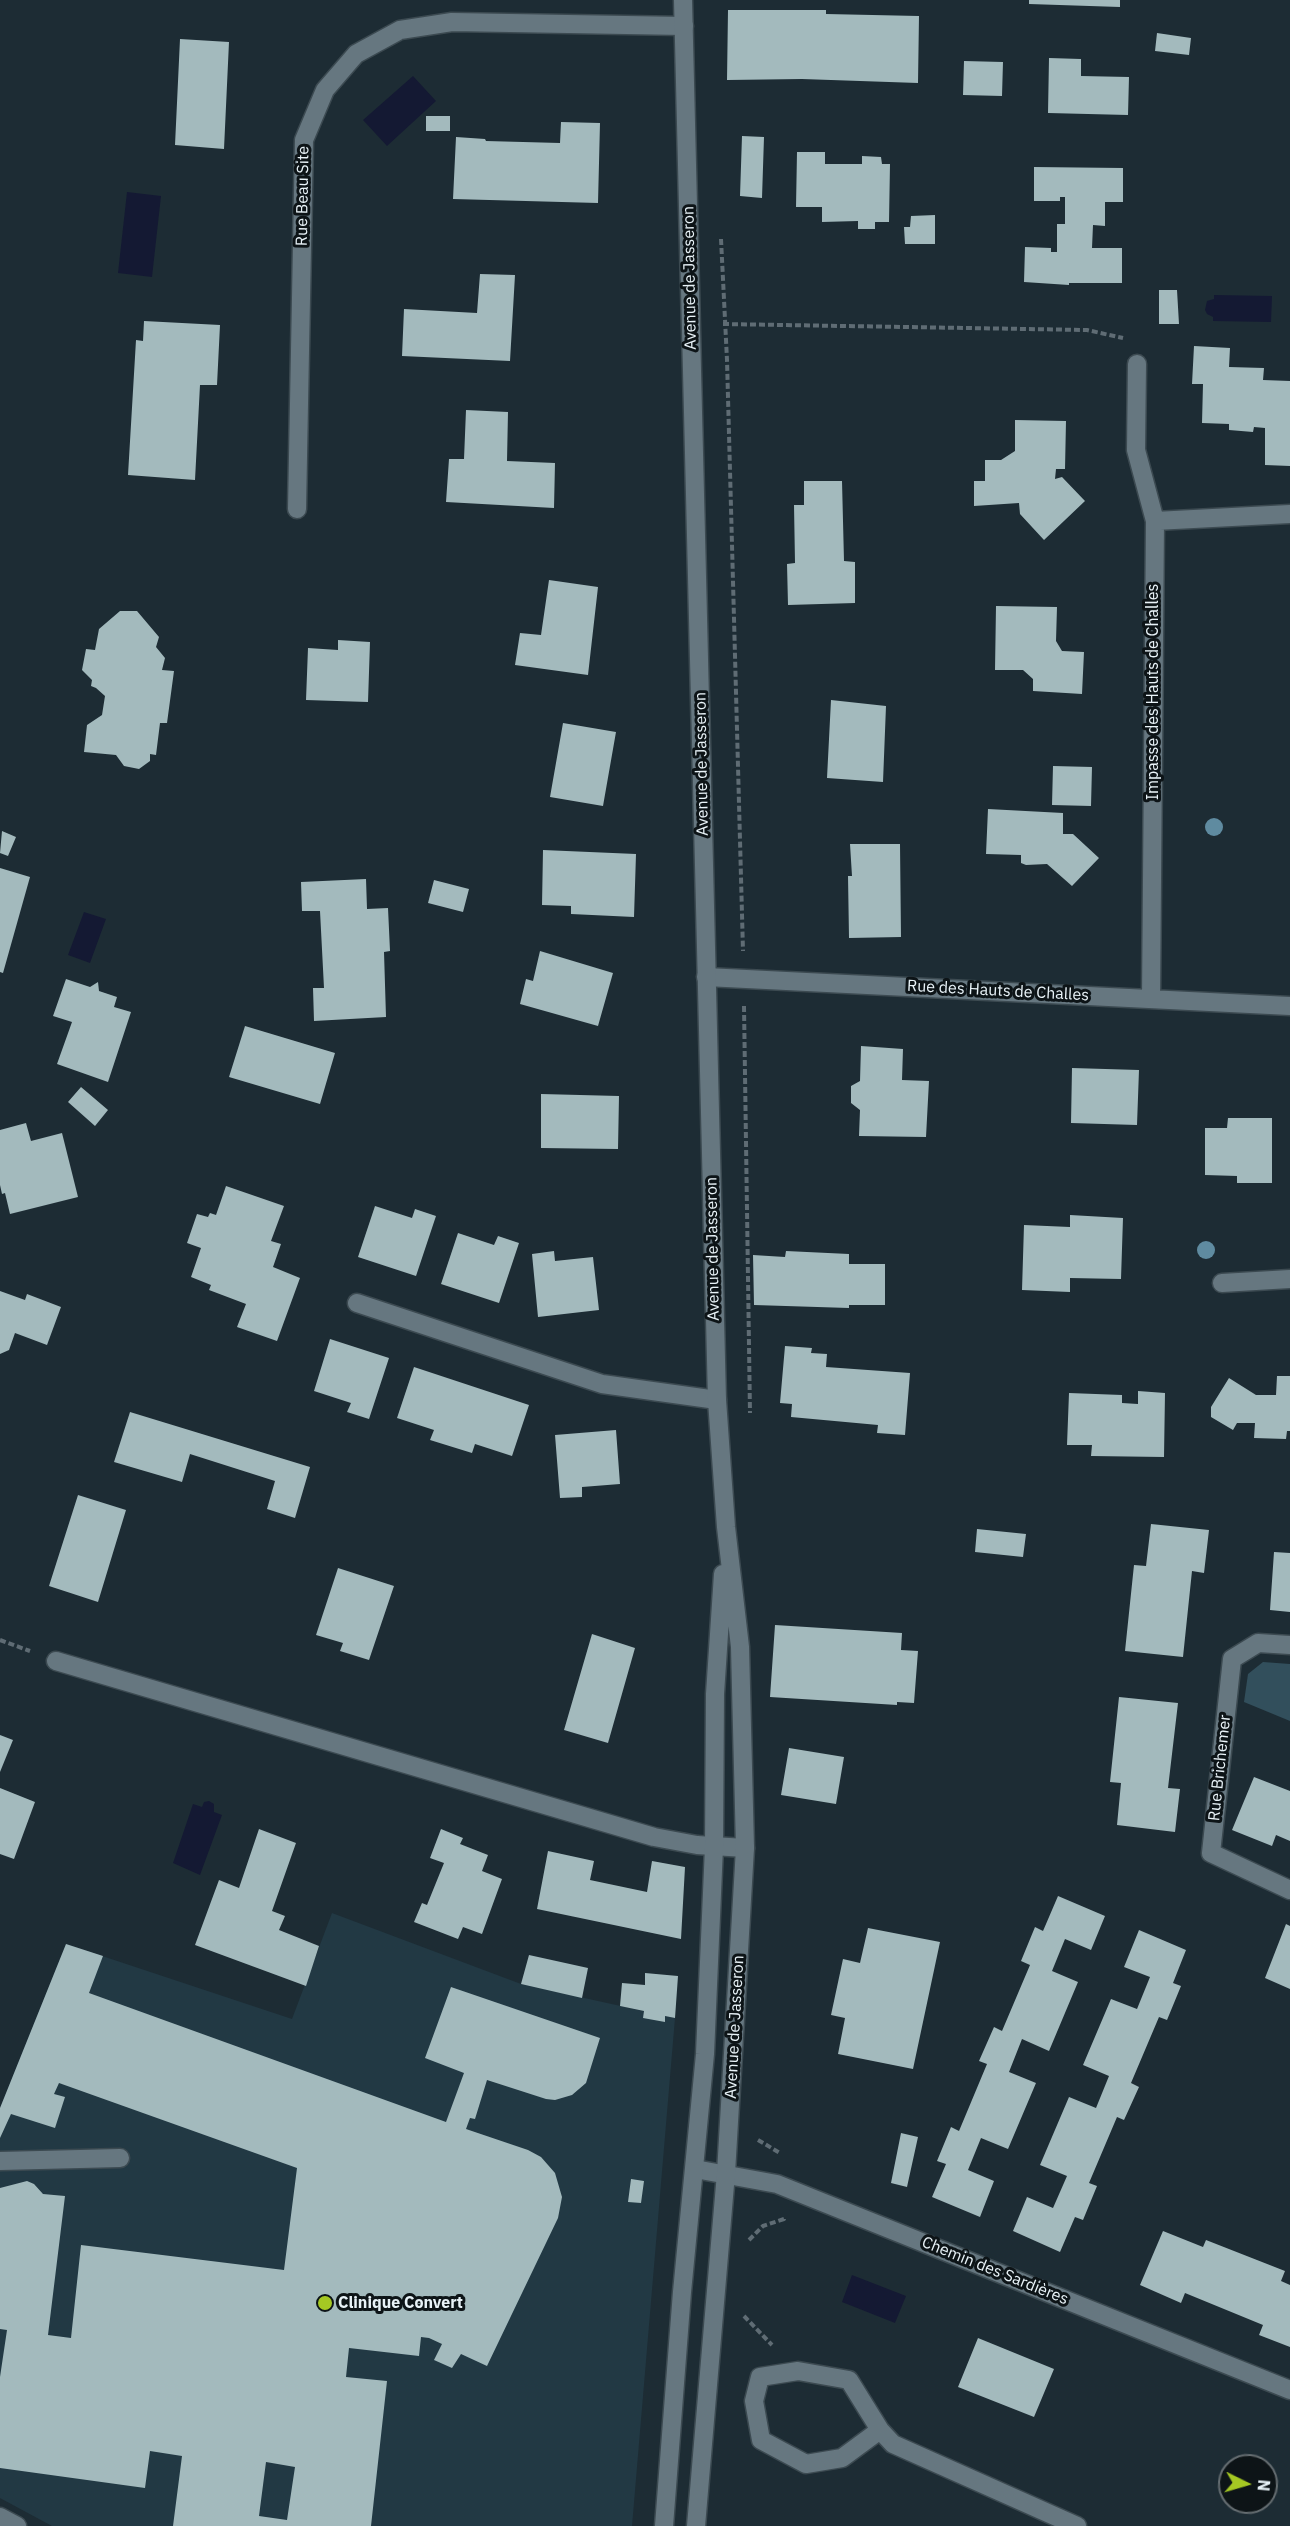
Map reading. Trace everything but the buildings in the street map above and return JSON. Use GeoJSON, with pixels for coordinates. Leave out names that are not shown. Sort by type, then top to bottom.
{"type":"FeatureCollection","features":[{"type":"Feature","properties":{"kind":"street","name":"Avenue de Jasseron"},"geometry":{"type":"LineString","coordinates":[[683,0],[717,1400],[726,1527],[740,1647],[745,1848],[726,2173],[696,2526]]}},
{"type":"Feature","properties":{"kind":"street","name":"Rue Beau Site"},"geometry":{"type":"LineString","coordinates":[[297,509],[304,140],[325,90],[356,54],[400,30],[452,22],[684,26]]}},
{"type":"Feature","properties":{"kind":"street","name":"Impasse des Hauts de Challes"},"geometry":{"type":"LineString","coordinates":[[1137,364],[1136,450],[1155,520],[1151,999]]}},
{"type":"Feature","properties":{"kind":"street"},"geometry":{"type":"LineString","coordinates":[[1155,520],[1290,514]]}},
{"type":"Feature","properties":{"kind":"street","name":"Rue des Hauts de Challes"},"geometry":{"type":"LineString","coordinates":[[706,977],[1290,1006]]}},
{"type":"Feature","properties":{"kind":"street"},"geometry":{"type":"LineString","coordinates":[[1222,1283],[1290,1279]]}},
{"type":"Feature","properties":{"kind":"street"},"geometry":{"type":"LineString","coordinates":[[357,1303],[602,1384],[717,1400]]}},
{"type":"Feature","properties":{"kind":"street","name":"Avenue de Jasseron"},"geometry":{"type":"LineString","coordinates":[[664,2526],[682,2292],[705,2054],[714,1847],[715,1695],[726,1527]]}},
{"type":"Feature","properties":{"kind":"street","name":"Rue Brichemer"},"geometry":{"type":"LineString","coordinates":[[1290,1645],[1258,1643],[1232,1659],[1211,1853],[1290,1890]]}},
{"type":"Feature","properties":{"kind":"street"},"geometry":{"type":"LineString","coordinates":[[56,1661],[654,1837],[714,1847],[745,1848]]}},
{"type":"Feature","properties":{"kind":"street"},"geometry":{"type":"LineString","coordinates":[[0,2161],[120,2158]]}},
{"type":"Feature","properties":{"kind":"street","name":"Chemin des Sardières"},"geometry":{"type":"LineString","coordinates":[[694,2169],[726,2173],[787,2188],[1290,2390]]}},
{"type":"Feature","properties":{"kind":"street"},"geometry":{"type":"LineString","coordinates":[[880,2430],[842,2458],[806,2464],[761,2440],[754,2401],[760,2377],[798,2371],[849,2380],[880,2430],[893,2444],[1077,2526]]}},
{"type":"Feature","properties":{"kind":"street"},"geometry":{"type":"LineString","coordinates":[[0,2517],[17,2526]]}},
{"type":"Feature","properties":{"kind":"path"},"geometry":{"type":"LineString","coordinates":[[691,324],[1087,330],[1125,339],[1137,364]]}},
{"type":"Feature","properties":{"kind":"shaded area"},"geometry":{"type":"Polygon","coordinates":[[[413,76],[436,101],[387,146],[363,120],[413,76]]]}},
{"type":"Feature","properties":{"kind":"shaded area"},"geometry":{"type":"Polygon","coordinates":[[[127,192],[161,196],[152,277],[118,273],[127,192]]]}},
{"type":"Feature","properties":{"kind":"shaded area"},"geometry":{"type":"Polygon","coordinates":[[[1214,295],[1272,296],[1271,322],[1213,321],[1213,317],[1205,310],[1207,301],[1214,299],[1214,295]]]}},
{"type":"Feature","properties":{"kind":"shaded area"},"geometry":{"type":"Polygon","coordinates":[[[84,912],[106,919],[90,963],[68,955],[84,912]]]}},
{"type":"Feature","properties":{"kind":"shaded area"},"geometry":{"type":"Polygon","coordinates":[[[1263,1662],[1290,1664],[1290,1721],[1244,1702],[1248,1674],[1263,1662]]]}},
{"type":"Feature","properties":{"kind":"shaded area"},"geometry":{"type":"Polygon","coordinates":[[[209,1801],[214,1804],[214,1812],[222,1815],[200,1875],[173,1863],[193,1804],[202,1807],[204,1802],[209,1801]]]}},
{"type":"Feature","properties":{"kind":"shaded area","name":"Clinique Convert"},"geometry":{"type":"Polygon","coordinates":[[[332,1913],[521,1984],[675,2018],[632,2526],[52,2526],[0,2498],[0,2108],[66,1944],[292,2019],[332,1913]]]}},
{"type":"Feature","properties":{"kind":"shaded area"},"geometry":{"type":"Polygon","coordinates":[[[852,2275],[906,2296],[895,2323],[842,2302],[852,2275]]]}},
{"type":"Feature","properties":{"kind":"place","name":"Clinique Convert"},"geometry":{"type":"Point","coordinates":[325,2303]}}]}
